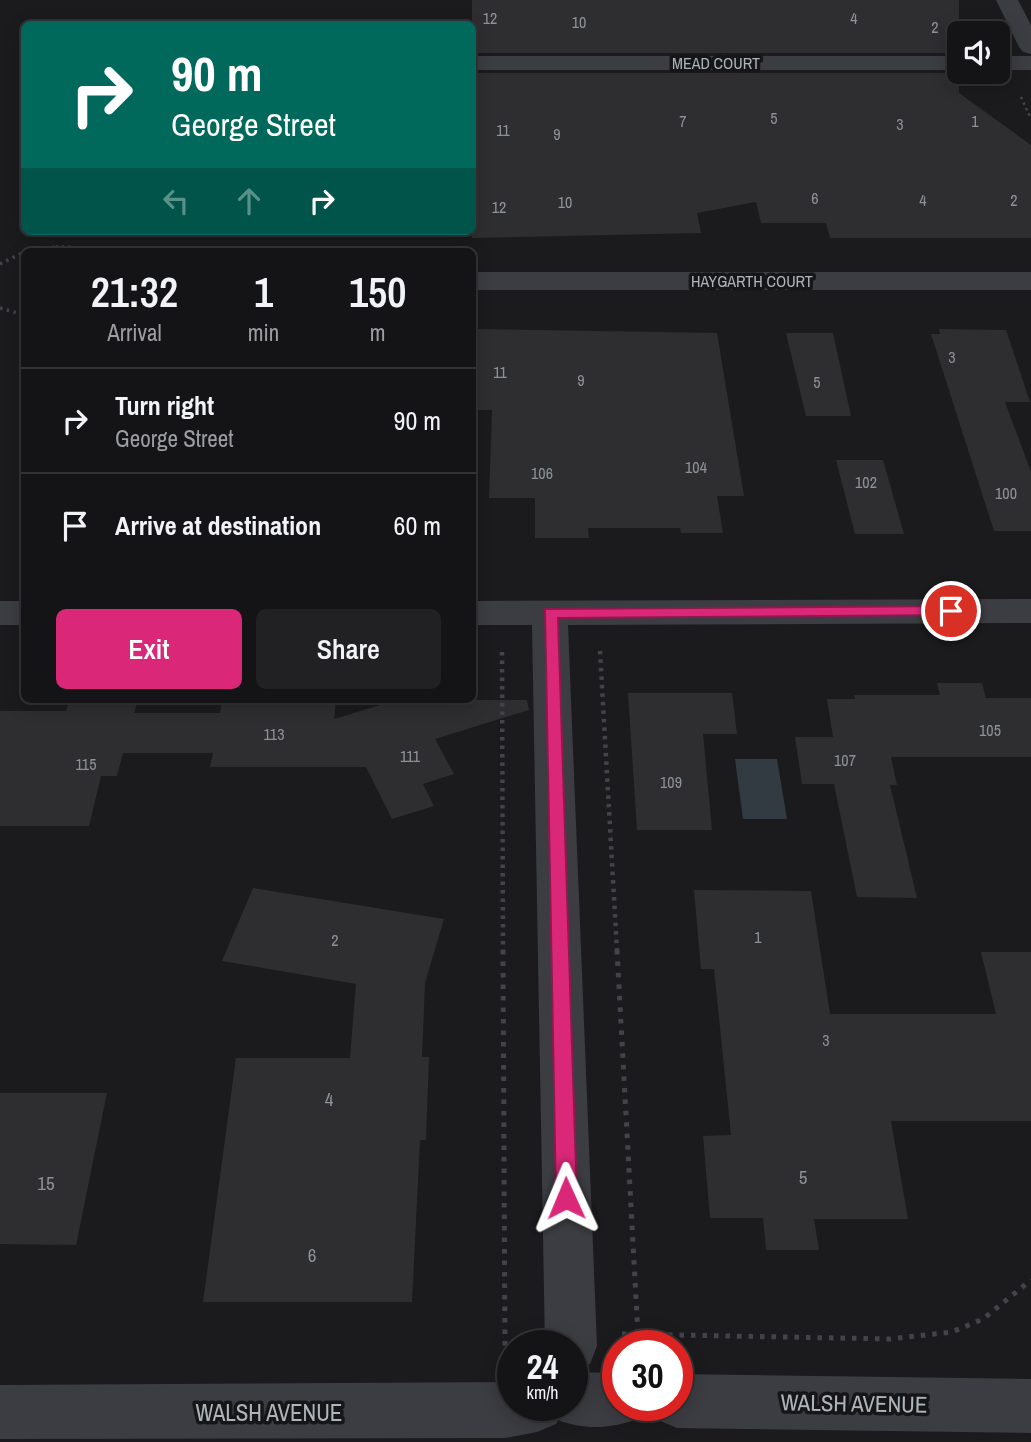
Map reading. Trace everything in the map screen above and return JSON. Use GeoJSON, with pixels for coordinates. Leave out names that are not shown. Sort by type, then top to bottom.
{"type":"FeatureCollection","features":[{"type":"Feature","properties":{"kind":"street"},"geometry":{"type":"LineString","coordinates":[[1019,14],[1031,47]]}},
{"type":"Feature","properties":{"kind":"street","name":"MEAD COURT"},"geometry":{"type":"LineString","coordinates":[[476,63],[947,63]]}},
{"type":"Feature","properties":{"kind":"street"},"geometry":{"type":"LineString","coordinates":[[1010,63],[1031,63]]}},
{"type":"Feature","properties":{"kind":"street","name":"HAYGARTH COURT"},"geometry":{"type":"LineString","coordinates":[[476,281],[1031,281]]}},
{"type":"Feature","properties":{"kind":"street"},"geometry":{"type":"LineString","coordinates":[[476,613],[1031,611]]}},
{"type":"Feature","properties":{"kind":"street"},"geometry":{"type":"LineString","coordinates":[[0,613],[21,613]]}},
{"type":"Feature","properties":{"kind":"street"},"geometry":{"type":"LineString","coordinates":[[550,613],[570,1330]]}},
{"type":"Feature","properties":{"kind":"street","name":"WALSH AVENUE"},"geometry":{"type":"LineString","coordinates":[[693,1401],[1031,1406]]}},
{"type":"Feature","properties":{"kind":"street","name":"WALSH AVENUE"},"geometry":{"type":"LineString","coordinates":[[0,1412],[497,1411]]}},
{"type":"Feature","properties":{"kind":"path"},"geometry":{"type":"LineString","coordinates":[[48,248],[75,248]]}},
{"type":"Feature","properties":{"kind":"path"},"geometry":{"type":"LineString","coordinates":[[0,264],[21,254]]}},
{"type":"Feature","properties":{"kind":"path"},"geometry":{"type":"LineString","coordinates":[[0,308],[21,314]]}},
{"type":"Feature","properties":{"kind":"path"},"geometry":{"type":"LineString","coordinates":[[600,651],[638,1330]]}},
{"type":"Feature","properties":{"kind":"path"},"geometry":{"type":"LineString","coordinates":[[502,652],[504,1330]]}},
{"type":"Feature","properties":{"kind":"path"},"geometry":{"type":"LineString","coordinates":[[693,1336],[890,1339],[952,1332],[983,1319],[1031,1280]]}},
{"type":"Feature","properties":{"kind":"shaded area"},"geometry":{"type":"Polygon","coordinates":[[[735,759],[777,759],[787,819],[743,819],[735,759]]]}},
{"type":"Feature","properties":{"kind":"building"},"geometry":{"type":"Polygon","coordinates":[[[472,0],[959,0],[959,21],[947,21],[947,53],[476,53],[476,21],[472,21],[472,0]]]}},
{"type":"Feature","properties":{"kind":"building"},"geometry":{"type":"Polygon","coordinates":[[[476,73],[947,73],[947,84],[959,84],[959,93],[1031,145],[1031,238],[830,238],[826,223],[761,223],[756,202],[697,213],[701,233],[472,238],[472,235],[476,235],[476,73]]]}},
{"type":"Feature","properties":{"kind":"building"},"geometry":{"type":"Polygon","coordinates":[[[476,329],[717,333],[744,496],[717,496],[723,533],[681,533],[680,528],[588,528],[589,538],[535,538],[535,498],[489,498],[492,410],[476,410],[476,329]]]}},
{"type":"Feature","properties":{"kind":"building"},"geometry":{"type":"Polygon","coordinates":[[[939,329],[1006,330],[1030,402],[1005,402],[1031,472],[1031,531],[994,531],[931,334],[940,334],[939,329]]]}},
{"type":"Feature","properties":{"kind":"building"},"geometry":{"type":"Polygon","coordinates":[[[786,333],[833,333],[851,416],[806,416],[786,333]]]}},
{"type":"Feature","properties":{"kind":"building"},"geometry":{"type":"Polygon","coordinates":[[[836,460],[883,460],[904,534],[855,534],[836,460]]]}},
{"type":"Feature","properties":{"kind":"building"},"geometry":{"type":"Polygon","coordinates":[[[937,683],[982,683],[986,698],[1031,698],[1031,757],[891,757],[897,785],[890,785],[917,898],[857,897],[834,784],[802,784],[795,737],[833,737],[827,699],[855,699],[854,695],[940,695],[937,683]]]}},
{"type":"Feature","properties":{"kind":"building"},"geometry":{"type":"Polygon","coordinates":[[[628,693],[732,693],[737,734],[703,734],[712,830],[637,830],[628,693]]]}},
{"type":"Feature","properties":{"kind":"building"},"geometry":{"type":"Polygon","coordinates":[[[527,700],[529,710],[435,739],[454,774],[423,784],[434,806],[392,819],[366,767],[210,767],[213,753],[123,753],[117,776],[101,776],[89,826],[0,826],[0,711],[66,711],[68,704],[137,703],[134,713],[220,713],[222,703],[336,703],[334,719],[387,703],[527,700]]]}},
{"type":"Feature","properties":{"kind":"building"},"geometry":{"type":"Polygon","coordinates":[[[253,888],[444,919],[425,983],[422,1057],[429,1057],[426,1140],[420,1140],[412,1302],[203,1302],[236,1058],[350,1058],[356,984],[222,961],[253,888]]]}},
{"type":"Feature","properties":{"kind":"building"},"geometry":{"type":"Polygon","coordinates":[[[694,890],[811,891],[830,1014],[996,1014],[981,952],[1031,952],[1031,1121],[891,1121],[908,1219],[814,1219],[819,1250],[766,1250],[763,1218],[710,1218],[703,1136],[731,1135],[714,969],[701,969],[694,890]]]}},
{"type":"Feature","properties":{"kind":"building"},"geometry":{"type":"Polygon","coordinates":[[[0,1093],[107,1093],[76,1245],[0,1244],[0,1093]]]}},
{"type":"Feature","properties":{"kind":"route"},"geometry":{"type":"LineString","coordinates":[[566,1198],[550,613],[951,611]]}}]}
